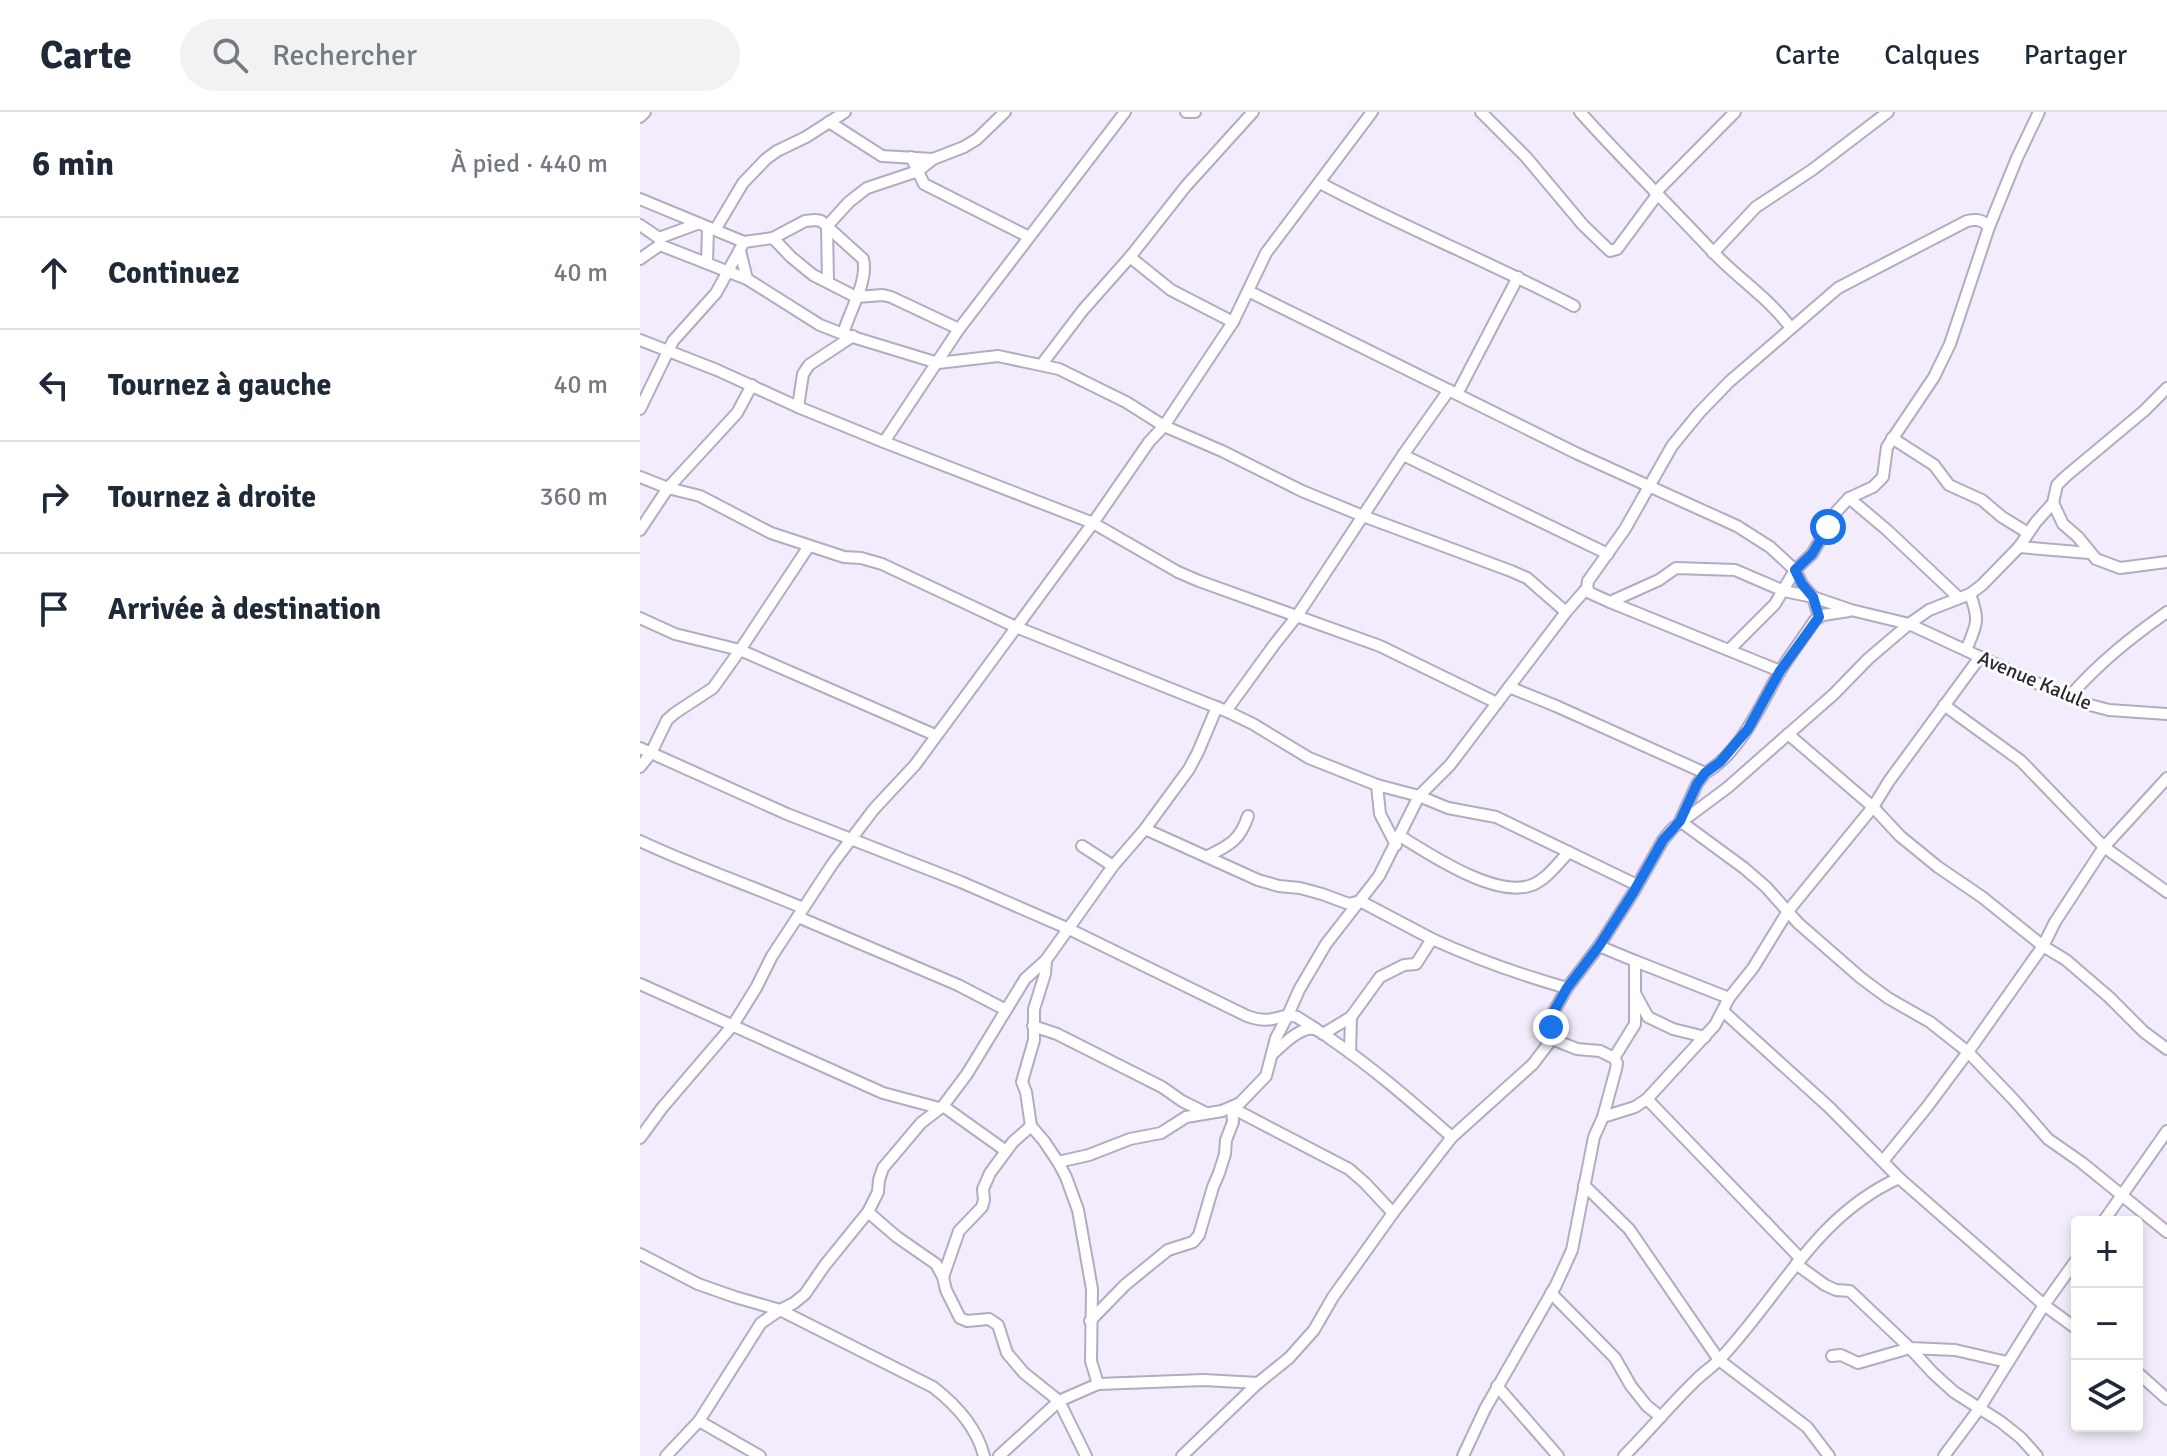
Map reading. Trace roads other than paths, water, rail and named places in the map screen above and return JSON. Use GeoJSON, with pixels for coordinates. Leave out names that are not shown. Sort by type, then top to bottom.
{"type":"FeatureCollection","features":[{"type":"Feature","properties":{"kind":"street"},"geometry":{"type":"LineString","coordinates":[[640,117],[645,112]]}},
{"type":"Feature","properties":{"kind":"street"},"geometry":{"type":"LineString","coordinates":[[640,259],[660,241],[707,227],[766,159],[845,112]]}},
{"type":"Feature","properties":{"kind":"street"},"geometry":{"type":"LineString","coordinates":[[828,282],[827,226],[849,202],[867,188],[918,171],[933,159],[964,147],[1005,112]]}},
{"type":"Feature","properties":{"kind":"street"},"geometry":{"type":"LineString","coordinates":[[884,442],[959,329],[1125,112]]}},
{"type":"Feature","properties":{"kind":"street"},"geometry":{"type":"LineString","coordinates":[[1186,112],[1195,112]]}},
{"type":"Feature","properties":{"kind":"street"},"geometry":{"type":"LineString","coordinates":[[1042,364],[1186,186],[1253,112]]}},
{"type":"Feature","properties":{"kind":"street"},"geometry":{"type":"LineString","coordinates":[[640,1138],[733,1025],[772,956],[851,840],[874,809],[915,765],[1149,442],[1164,426],[1233,322],[1266,253],[1372,112]]}},
{"type":"Feature","properties":{"kind":"street"},"geometry":{"type":"LineString","coordinates":[[1481,112],[1610,251],[1617,249],[1656,194],[1735,112]]}},
{"type":"Feature","properties":{"kind":"street"},"geometry":{"type":"LineString","coordinates":[[1580,112],[1713,253],[1760,293],[1791,328]]}},
{"type":"Feature","properties":{"kind":"street"},"geometry":{"type":"LineString","coordinates":[[1713,253],[1756,207],[1812,170],[1888,112]]}},
{"type":"Feature","properties":{"kind":"street"},"geometry":{"type":"LineString","coordinates":[[1729,650],[1768,612],[1795,570],[1812,554],[1837,511],[1849,498],[1873,487],[1883,477],[1887,447],[1934,377],[1950,344],[1989,227],[2039,112]]}},
{"type":"Feature","properties":{"kind":"street"},"geometry":{"type":"LineString","coordinates":[[829,122],[882,156],[933,159]]}},
{"type":"Feature","properties":{"kind":"street"},"geometry":{"type":"LineString","coordinates":[[911,157],[920,179],[927,186],[1029,237]]}},
{"type":"Feature","properties":{"kind":"street"},"geometry":{"type":"LineString","coordinates":[[1320,183],[1574,306]]}},
{"type":"Feature","properties":{"kind":"street"},"geometry":{"type":"LineString","coordinates":[[640,199],[707,227],[742,247]]}},
{"type":"Feature","properties":{"kind":"street"},"geometry":{"type":"LineString","coordinates":[[1058,1162],[1089,1155],[1130,1139],[1161,1133],[1186,1117],[1232,1108],[1240,1103],[1266,1076],[1276,1038],[1299,990],[1326,944],[1379,876],[1419,796],[1450,765],[1587,588],[1588,581],[1638,507],[1672,446],[1699,413],[1729,382],[1838,288],[1959,224],[1975,219],[1984,221],[1989,227]]}},
{"type":"Feature","properties":{"kind":"street"},"geometry":{"type":"LineString","coordinates":[[640,409],[673,341],[716,293],[742,247],[773,238],[805,221],[815,220],[827,226],[865,263],[848,335],[809,365],[803,374],[798,407]]}},
{"type":"Feature","properties":{"kind":"street"},"geometry":{"type":"LineString","coordinates":[[640,225],[660,241],[747,279],[820,325],[848,335],[938,363],[990,356],[1042,364],[1075,375],[1164,426],[1302,491],[1527,578],[1566,612]]}},
{"type":"Feature","properties":{"kind":"street"},"geometry":{"type":"LineString","coordinates":[[707,227],[707,263]]}},
{"type":"Feature","properties":{"kind":"street"},"geometry":{"type":"LineString","coordinates":[[773,238],[813,275],[856,297],[891,297],[959,329]]}},
{"type":"Feature","properties":{"kind":"street"},"geometry":{"type":"LineString","coordinates":[[742,247],[747,279]]}},
{"type":"Feature","properties":{"kind":"street"},"geometry":{"type":"LineString","coordinates":[[1130,257],[1171,290],[1233,322]]}},
{"type":"Feature","properties":{"kind":"street"},"geometry":{"type":"LineString","coordinates":[[666,1456],[699,1421],[761,1323],[805,1294],[868,1212],[878,1192],[883,1168],[921,1123],[941,1107],[967,1074],[1025,979],[1046,960],[1113,866],[1189,769],[1222,709],[1297,616],[1403,455],[1453,392],[1518,277]]}},
{"type":"Feature","properties":{"kind":"street"},"geometry":{"type":"LineString","coordinates":[[1248,291],[1648,486],[1737,526],[1770,547],[1795,570],[1813,597],[1819,617]]}},
{"type":"Feature","properties":{"kind":"street"},"geometry":{"type":"LineString","coordinates":[[640,340],[884,442],[1093,523],[1178,572],[1380,646],[1497,703]]}},
{"type":"Feature","properties":{"kind":"street"},"geometry":{"type":"LineString","coordinates":[[640,530],[668,488],[737,413],[752,385]]}},
{"type":"Feature","properties":{"kind":"street"},"geometry":{"type":"LineString","coordinates":[[1183,1456],[1258,1383],[1289,1358],[1314,1330],[1333,1297],[1393,1213],[1452,1137],[1533,1064],[1552,1039],[1553,1013],[1567,988],[1599,946],[1663,840],[1680,821],[1727,788],[1909,624],[1929,610],[1965,596],[1982,585],[2019,547],[2053,503],[2057,485],[2167,388]]}},
{"type":"Feature","properties":{"kind":"street"},"geometry":{"type":"LineString","coordinates":[[1892,438],[1934,465],[1949,485],[1982,500],[2028,533]]}},
{"type":"Feature","properties":{"kind":"street"},"geometry":{"type":"LineString","coordinates":[[1403,455],[1608,554]]}},
{"type":"Feature","properties":{"kind":"street"},"geometry":{"type":"LineString","coordinates":[[640,477],[700,496],[771,533],[844,557],[882,564],[1016,627],[1222,709],[1309,758],[1448,808],[1496,817],[1637,885]]}},
{"type":"Feature","properties":{"kind":"street"},"geometry":{"type":"LineString","coordinates":[[1849,498],[1965,596],[1977,615],[1977,624],[1966,650]]}},
{"type":"Feature","properties":{"kind":"street"},"geometry":{"type":"LineString","coordinates":[[2053,503],[2063,524],[2078,537],[2089,553],[2104,563],[2120,568],[2167,562]]}},
{"type":"Feature","properties":{"kind":"street"},"geometry":{"type":"LineString","coordinates":[[640,767],[651,753],[667,720],[713,688],[809,546]]}},
{"type":"Feature","properties":{"kind":"street"},"geometry":{"type":"LineString","coordinates":[[2019,547],[2089,553]]}},
{"type":"Feature","properties":{"kind":"street","name":"Avenue Kalule"},"geometry":{"type":"LineString","coordinates":[[1610,602],[1659,580],[1676,568],[1735,570],[1784,591],[1909,624],[2069,697],[2109,710],[2167,714]]}},
{"type":"Feature","properties":{"kind":"street"},"geometry":{"type":"LineString","coordinates":[[1587,588],[1590,593],[1610,602],[1780,671]]}},
{"type":"Feature","properties":{"kind":"street"},"geometry":{"type":"LineString","coordinates":[[1680,821],[1697,784],[1748,729],[1780,671],[1819,617],[1851,610]]}},
{"type":"Feature","properties":{"kind":"street"},"geometry":{"type":"LineString","coordinates":[[2069,697],[2097,666],[2136,633],[2165,617]]}},
{"type":"Feature","properties":{"kind":"street"},"geometry":{"type":"LineString","coordinates":[[640,618],[675,634],[740,650],[935,735]]}},
{"type":"Feature","properties":{"kind":"street"},"geometry":{"type":"LineString","coordinates":[[1603,1117],[1635,1107],[1647,1099],[1705,1037],[1788,911],[1873,807],[1980,657]]}},
{"type":"Feature","properties":{"kind":"street"},"geometry":{"type":"LineString","coordinates":[[1509,687],[1705,773]]}},
{"type":"Feature","properties":{"kind":"street"},"geometry":{"type":"LineString","coordinates":[[1944,705],[2021,761],[2104,847],[2167,892]]}},
{"type":"Feature","properties":{"kind":"street"},"geometry":{"type":"LineString","coordinates":[[1788,734],[1873,807],[1928,860],[2066,960],[2144,1032],[2167,1049]]}},
{"type":"Feature","properties":{"kind":"street"},"geometry":{"type":"LineString","coordinates":[[640,748],[787,814],[961,882],[1069,929],[1247,1016],[1261,1021],[1288,1015],[1297,1017],[1402,1093],[1452,1137]]}},
{"type":"Feature","properties":{"kind":"street"},"geometry":{"type":"LineString","coordinates":[[1883,1161],[1968,1052],[2043,946],[2062,910],[2104,847],[2167,778]]}},
{"type":"Feature","properties":{"kind":"street"},"geometry":{"type":"LineString","coordinates":[[1377,785],[1380,814],[1398,840],[1476,878],[1513,887],[1529,886],[1542,879],[1569,852]]}},
{"type":"Feature","properties":{"kind":"street"},"geometry":{"type":"LineString","coordinates":[[1208,856],[1237,838],[1248,816]]}},
{"type":"Feature","properties":{"kind":"street"},"geometry":{"type":"LineString","coordinates":[[1680,821],[1744,868],[1798,923],[1861,978],[1930,1022],[1968,1052],[2048,1139],[2167,1232]]}},
{"type":"Feature","properties":{"kind":"street"},"geometry":{"type":"LineString","coordinates":[[1145,829],[1258,880],[1300,888],[1349,904],[1360,901],[1472,957],[1567,988]]}},
{"type":"Feature","properties":{"kind":"street"},"geometry":{"type":"LineString","coordinates":[[640,841],[724,875],[1006,1010]]}},
{"type":"Feature","properties":{"kind":"street"},"geometry":{"type":"LineString","coordinates":[[1082,846],[1113,866]]}},
{"type":"Feature","properties":{"kind":"street"},"geometry":{"type":"LineString","coordinates":[[1271,1055],[1306,1030],[1319,1032],[1351,1017],[1380,977],[1404,965],[1416,964],[1432,939]]}},
{"type":"Feature","properties":{"kind":"street"},"geometry":{"type":"LineString","coordinates":[[1599,946],[1729,998]]}},
{"type":"Feature","properties":{"kind":"street"},"geometry":{"type":"LineString","coordinates":[[1046,960],[1034,1009],[1034,1040],[1022,1082],[1031,1126],[1058,1162],[1078,1210],[1092,1289],[1091,1361],[1098,1384]]}},
{"type":"Feature","properties":{"kind":"street"},"geometry":{"type":"LineString","coordinates":[[1635,961],[1635,1024]]}},
{"type":"Feature","properties":{"kind":"street"},"geometry":{"type":"LineString","coordinates":[[640,984],[883,1093],[941,1107],[1006,1151]]}},
{"type":"Feature","properties":{"kind":"street"},"geometry":{"type":"LineString","coordinates":[[1635,992],[1648,1017],[1673,1029],[1705,1037]]}},
{"type":"Feature","properties":{"kind":"street"},"geometry":{"type":"LineString","coordinates":[[1724,1012],[1830,1108],[1899,1178],[2044,1305],[2071,1325]]}},
{"type":"Feature","properties":{"kind":"street"},"geometry":{"type":"LineString","coordinates":[[1350,1053],[1351,1017]]}},
{"type":"Feature","properties":{"kind":"street"},"geometry":{"type":"LineString","coordinates":[[1614,1058],[1635,1024],[1648,1017]]}},
{"type":"Feature","properties":{"kind":"street"},"geometry":{"type":"LineString","coordinates":[[1268,1021],[1276,1038]]}},
{"type":"Feature","properties":{"kind":"street"},"geometry":{"type":"LineString","coordinates":[[1033,1026],[1057,1034],[1206,1113]]}},
{"type":"Feature","properties":{"kind":"street"},"geometry":{"type":"LineString","coordinates":[[1463,1456],[1497,1386],[1572,1250],[1594,1137],[1603,1117],[1616,1069],[1614,1058],[1600,1051],[1577,1049],[1552,1039]]}},
{"type":"Feature","properties":{"kind":"street"},"geometry":{"type":"LineString","coordinates":[[1647,1099],[1798,1261],[1825,1285],[1850,1291],[1954,1392],[2001,1422],[2037,1456]]}},
{"type":"Feature","properties":{"kind":"street"},"geometry":{"type":"LineString","coordinates":[[1232,1108],[1349,1169],[1393,1213]]}},
{"type":"Feature","properties":{"kind":"street"},"geometry":{"type":"LineString","coordinates":[[1090,1321],[1125,1285],[1168,1250],[1193,1242],[1199,1235],[1225,1154],[1226,1140],[1233,1122],[1232,1108]]}},
{"type":"Feature","properties":{"kind":"street"},"geometry":{"type":"LineString","coordinates":[[943,1277],[959,1231],[982,1207],[983,1189],[990,1173],[1006,1151],[1031,1126]]}},
{"type":"Feature","properties":{"kind":"street"},"geometry":{"type":"LineString","coordinates":[[2107,1216],[2167,1131]]}},
{"type":"Feature","properties":{"kind":"street"},"geometry":{"type":"LineString","coordinates":[[1625,1456],[1696,1380],[1719,1360],[1798,1261],[1841,1214],[1876,1189],[1899,1178]]}},
{"type":"Feature","properties":{"kind":"street"},"geometry":{"type":"LineString","coordinates":[[1584,1185],[1629,1229],[1719,1360],[1807,1427],[1829,1456]]}},
{"type":"Feature","properties":{"kind":"street"},"geometry":{"type":"LineString","coordinates":[[868,1212],[936,1264],[960,1318],[967,1321],[989,1319],[998,1325],[1007,1353],[1024,1373],[1059,1401],[1086,1456]]}},
{"type":"Feature","properties":{"kind":"street"},"geometry":{"type":"LineString","coordinates":[[640,1254],[698,1284],[780,1310],[933,1387],[952,1401],[982,1446],[984,1456]]}},
{"type":"Feature","properties":{"kind":"street"},"geometry":{"type":"LineString","coordinates":[[1944,1456],[1979,1409],[2071,1267]]}},
{"type":"Feature","properties":{"kind":"street"},"geometry":{"type":"LineString","coordinates":[[1551,1293],[1615,1358],[1631,1386],[1647,1406],[1661,1417]]}},
{"type":"Feature","properties":{"kind":"street"},"geometry":{"type":"LineString","coordinates":[[1832,1356],[1841,1355],[1858,1363],[1910,1348],[1955,1350],[2007,1362]]}},
{"type":"Feature","properties":{"kind":"street"},"geometry":{"type":"LineString","coordinates":[[2143,1377],[2167,1399]]}},
{"type":"Feature","properties":{"kind":"street"},"geometry":{"type":"LineString","coordinates":[[999,1456],[1059,1401],[1098,1384],[1204,1380],[1258,1383]]}},
{"type":"Feature","properties":{"kind":"street"},"geometry":{"type":"LineString","coordinates":[[1497,1386],[1558,1456]]}},
{"type":"Feature","properties":{"kind":"street"},"geometry":{"type":"LineString","coordinates":[[699,1421],[760,1456]]}}]}
